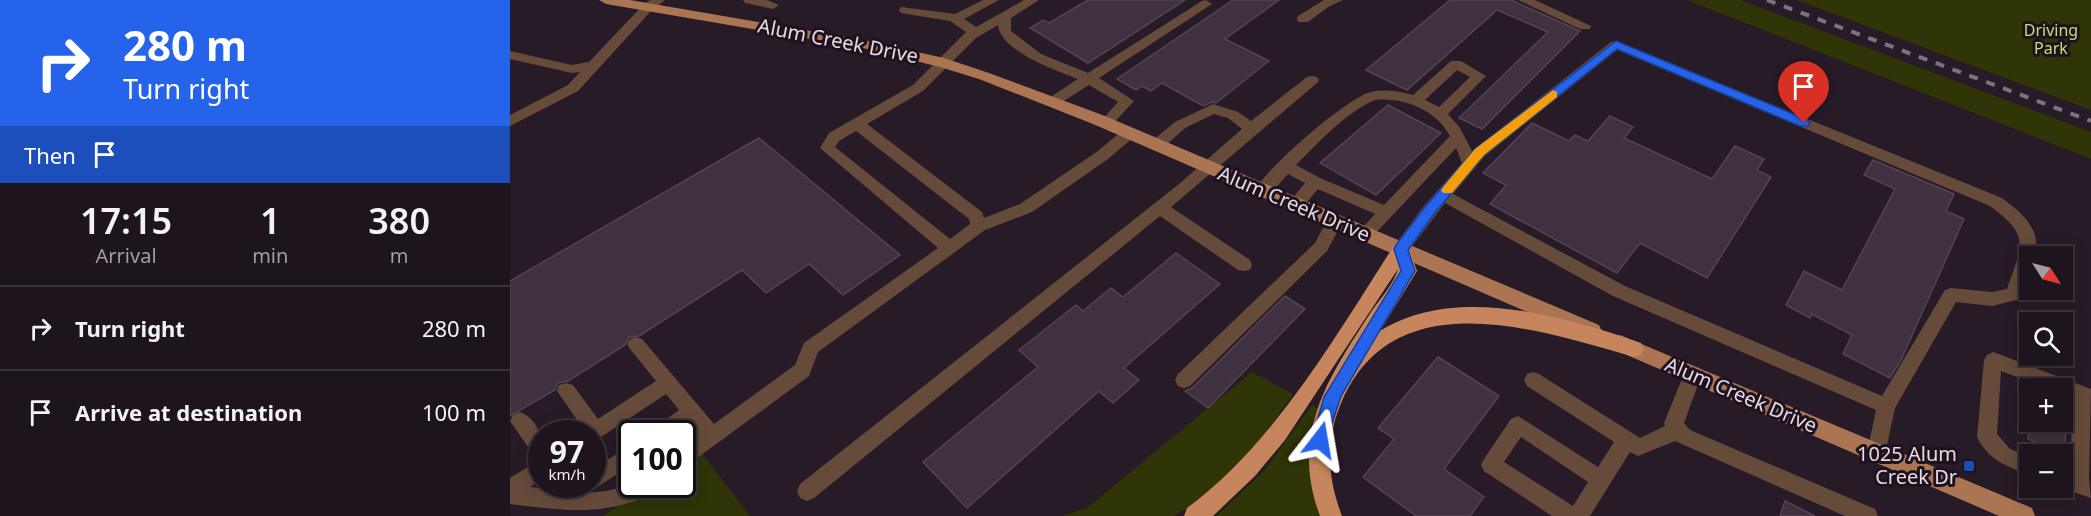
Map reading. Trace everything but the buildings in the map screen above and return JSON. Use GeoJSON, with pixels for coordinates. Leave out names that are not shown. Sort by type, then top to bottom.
{"type":"FeatureCollection","features":[{"type":"Feature","properties":{"kind":"highway"},"geometry":{"type":"LineString","coordinates":[[1331,516],[1319,478],[1317,452],[1327,410],[1341,380],[1408,271],[1401,249]]}},
{"type":"Feature","properties":{"kind":"highway"},"geometry":{"type":"LineString","coordinates":[[1195,516],[1242,476],[1271,442],[1351,328],[1401,249]]}},
{"type":"Feature","properties":{"kind":"highway"},"geometry":{"type":"LineString","coordinates":[[1341,380],[1372,346],[1392,333],[1413,324],[1443,317],[1472,314],[1498,315],[1634,349]]}},
{"type":"Feature","properties":{"kind":"main road","name":"Alum Creek Drive"},"geometry":{"type":"LineString","coordinates":[[606,0],[653,4],[863,44],[944,63],[1054,101],[2024,516]]}},
{"type":"Feature","properties":{"kind":"street"},"geometry":{"type":"LineString","coordinates":[[749,0],[773,5]]}},
{"type":"Feature","properties":{"kind":"street"},"geometry":{"type":"LineString","coordinates":[[957,18],[993,0]]}},
{"type":"Feature","properties":{"kind":"street"},"geometry":{"type":"LineString","coordinates":[[1303,19],[1324,4],[1337,0]]}},
{"type":"Feature","properties":{"kind":"street"},"geometry":{"type":"LineString","coordinates":[[1524,0],[1585,26]]}},
{"type":"Feature","properties":{"kind":"street"},"geometry":{"type":"LineString","coordinates":[[950,248],[827,148],[834,137],[918,88],[975,33],[1029,1]]}},
{"type":"Feature","properties":{"kind":"street"},"geometry":{"type":"LineString","coordinates":[[510,122],[573,88],[653,4]]}},
{"type":"Feature","properties":{"kind":"street"},"geometry":{"type":"LineString","coordinates":[[1054,101],[1206,4]]}},
{"type":"Feature","properties":{"kind":"street"},"geometry":{"type":"LineString","coordinates":[[905,10],[957,18],[975,33]]}},
{"type":"Feature","properties":{"kind":"street"},"geometry":{"type":"LineString","coordinates":[[1004,16],[1005,32],[1036,57],[1090,79],[1127,101],[1106,123]]}},
{"type":"Feature","properties":{"kind":"street"},"geometry":{"type":"LineString","coordinates":[[1401,249],[1442,195],[1480,152],[1616,45],[1996,202],[2016,215],[2028,230],[2029,248],[2014,294],[1992,299],[1951,295],[1886,406],[1877,453]]}},
{"type":"Feature","properties":{"kind":"street"},"geometry":{"type":"LineString","coordinates":[[510,55],[572,69],[594,66]]}},
{"type":"Feature","properties":{"kind":"street"},"geometry":{"type":"LineString","coordinates":[[1415,101],[1456,64],[1479,76],[1439,115]]}},
{"type":"Feature","properties":{"kind":"street"},"geometry":{"type":"LineString","coordinates":[[807,491],[1160,208],[1251,129],[1312,80]]}},
{"type":"Feature","properties":{"kind":"street"},"geometry":{"type":"LineString","coordinates":[[1262,191],[1286,166],[1354,105],[1373,96],[1404,97],[1431,108],[1450,123],[1470,164]]}},
{"type":"Feature","properties":{"kind":"street"},"geometry":{"type":"LineString","coordinates":[[1157,145],[1180,125],[1213,109],[1233,115],[1251,129]]}},
{"type":"Feature","properties":{"kind":"street"},"geometry":{"type":"LineString","coordinates":[[857,124],[976,216],[979,226]]}},
{"type":"Feature","properties":{"kind":"street"},"geometry":{"type":"LineString","coordinates":[[696,448],[803,370],[810,348],[979,226],[1026,208],[1103,155],[1129,133]]}},
{"type":"Feature","properties":{"kind":"street"},"geometry":{"type":"LineString","coordinates":[[1365,234],[1457,138]]}},
{"type":"Feature","properties":{"kind":"street"},"geometry":{"type":"LineString","coordinates":[[1286,166],[1315,182],[1386,212]]}},
{"type":"Feature","properties":{"kind":"street"},"geometry":{"type":"LineString","coordinates":[[1295,204],[1315,182]]}},
{"type":"Feature","properties":{"kind":"street"},"geometry":{"type":"LineString","coordinates":[[1442,195],[1619,291],[1886,406]]}},
{"type":"Feature","properties":{"kind":"street"},"geometry":{"type":"LineString","coordinates":[[1160,208],[1244,265]]}},
{"type":"Feature","properties":{"kind":"street"},"geometry":{"type":"LineString","coordinates":[[1184,380],[1321,247],[1335,221]]}},
{"type":"Feature","properties":{"kind":"street"},"geometry":{"type":"LineString","coordinates":[[636,344],[712,436]]}},
{"type":"Feature","properties":{"kind":"street"},"geometry":{"type":"LineString","coordinates":[[2019,462],[2003,455],[1987,437],[1993,360],[2087,395],[2077,484]]}},
{"type":"Feature","properties":{"kind":"street"},"geometry":{"type":"LineString","coordinates":[[1676,430],[1675,416],[1693,374]]}},
{"type":"Feature","properties":{"kind":"street"},"geometry":{"type":"LineString","coordinates":[[1533,380],[1638,447],[1657,441],[1676,430]]}},
{"type":"Feature","properties":{"kind":"street"},"geometry":{"type":"LineString","coordinates":[[606,424],[668,383]]}},
{"type":"Feature","properties":{"kind":"street"},"geometry":{"type":"LineString","coordinates":[[566,391],[586,420]]}},
{"type":"Feature","properties":{"kind":"street"},"geometry":{"type":"LineString","coordinates":[[681,420],[692,412]]}},
{"type":"Feature","properties":{"kind":"street"},"geometry":{"type":"LineString","coordinates":[[520,421],[528,432]]}},
{"type":"Feature","properties":{"kind":"street"},"geometry":{"type":"LineString","coordinates":[[1570,516],[1491,465],[1518,425],[1602,480]]}},
{"type":"Feature","properties":{"kind":"street"},"geometry":{"type":"LineString","coordinates":[[1676,430],[1690,440],[1868,516]]}},
{"type":"Feature","properties":{"kind":"street"},"geometry":{"type":"LineString","coordinates":[[1578,516],[1626,441]]}},
{"type":"Feature","properties":{"kind":"street"},"geometry":{"type":"LineString","coordinates":[[510,489],[528,477]]}},
{"type":"Feature","properties":{"kind":"street"},"geometry":{"type":"LineString","coordinates":[[510,494],[596,503],[618,496]]}},
{"type":"Feature","properties":{"kind":"green space"},"geometry":{"type":"Polygon","coordinates":[[[1687,0],[1740,0],[2091,132],[2091,159],[1687,0]]]}},
{"type":"Feature","properties":{"kind":"green space","name":"Driving Park"},"geometry":{"type":"Polygon","coordinates":[[[1797,0],[2091,0],[2091,110],[1797,0]]]}},
{"type":"Feature","properties":{"kind":"green space"},"geometry":{"type":"Polygon","coordinates":[[[1252,372],[1293,394],[1254,449],[1202,499],[1174,516],[1062,516],[1087,508],[1252,372]]]}},
{"type":"Feature","properties":{"kind":"green space"},"geometry":{"type":"Polygon","coordinates":[[[1312,405],[1318,408],[1309,463],[1320,516],[1216,516],[1265,470],[1312,405]]]}},
{"type":"Feature","properties":{"kind":"green space"},"geometry":{"type":"Polygon","coordinates":[[[700,451],[750,516],[603,516],[630,498],[696,498],[696,454],[700,451]]]}},
{"type":"Feature","properties":{"kind":"railway"},"geometry":{"type":"LineString","coordinates":[[1767,0],[2091,121]]}},
{"type":"Feature","properties":{"kind":"slow traffic"},"geometry":{"type":"LineString","coordinates":[[1447,190],[1480,152],[1553,94]]}},
{"type":"Feature","properties":{"kind":"place","name":"1025 Alum Creek Dr"},"geometry":{"type":"Point","coordinates":[1969,466]}},
{"type":"Feature","properties":{"kind":"route"},"geometry":{"type":"LineString","coordinates":[[1320,440],[1322,427],[1335,391],[1408,271],[1401,249],[1429,211],[1480,152],[1616,45],[1804,123]]}}]}
